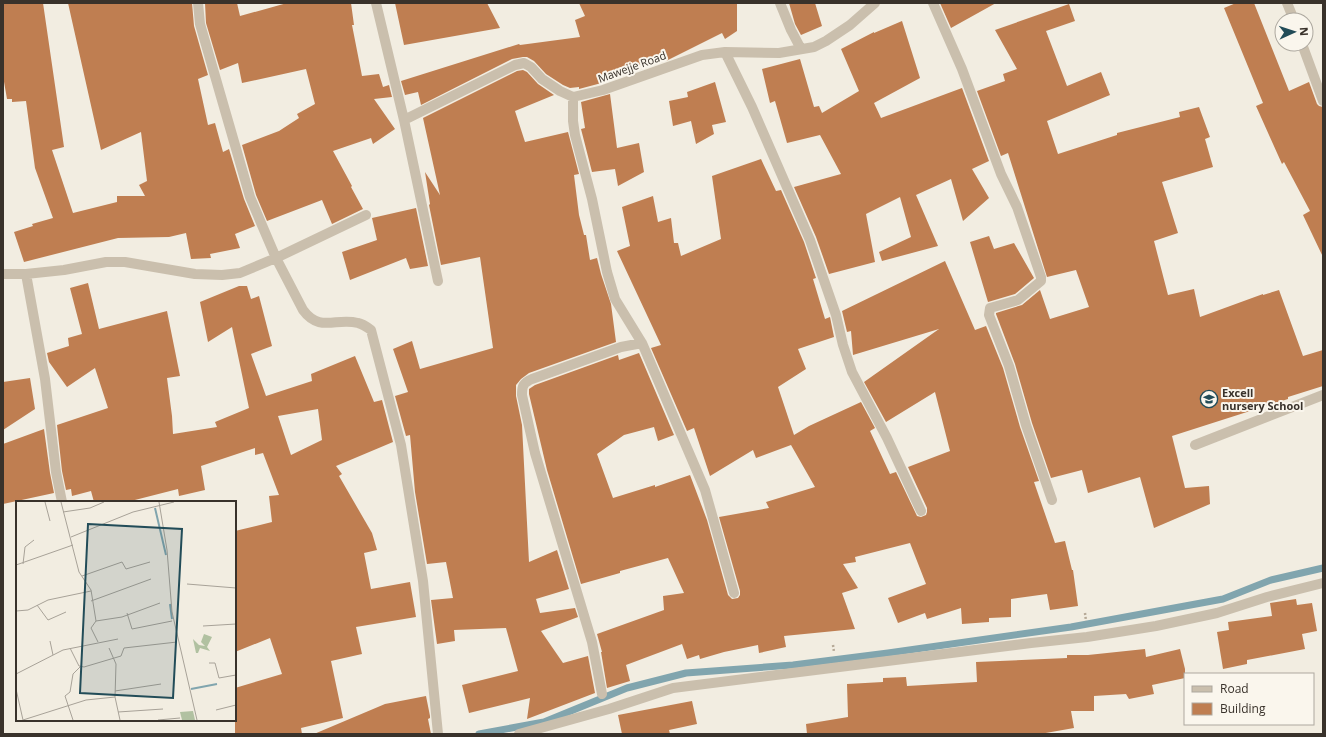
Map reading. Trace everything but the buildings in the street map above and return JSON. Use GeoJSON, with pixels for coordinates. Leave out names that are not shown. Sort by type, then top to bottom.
{"type":"FeatureCollection","features":[{"type":"Feature","properties":{"kind":"street"},"geometry":{"type":"LineString","coordinates":[[198,3],[200,24],[250,197],[276,258],[303,310],[308,318],[323,323],[357,322],[365,325],[371,330],[401,445],[423,581],[438,734]]}},
{"type":"Feature","properties":{"kind":"street"},"geometry":{"type":"LineString","coordinates":[[376,3],[404,120],[438,281]]}},
{"type":"Feature","properties":{"kind":"street"},"geometry":{"type":"LineString","coordinates":[[780,3],[790,30],[802,49]]}},
{"type":"Feature","properties":{"kind":"street","name":"Mawejje Road"},"geometry":{"type":"LineString","coordinates":[[573,97],[603,90],[702,55],[725,52],[780,53],[814,47],[850,25],[875,3]]}},
{"type":"Feature","properties":{"kind":"street"},"geometry":{"type":"LineString","coordinates":[[933,3],[962,69],[1001,174],[1017,207],[1041,277],[1041,282],[1018,300],[990,308],[989,315],[1009,366],[1026,425],[1052,500]]}},
{"type":"Feature","properties":{"kind":"street"},"geometry":{"type":"LineString","coordinates":[[725,52],[752,106],[810,240],[836,315],[843,346],[852,372],[887,438],[921,511]]}},
{"type":"Feature","properties":{"kind":"street"},"geometry":{"type":"LineString","coordinates":[[1305,52],[1323,101]]}},
{"type":"Feature","properties":{"kind":"street"},"geometry":{"type":"LineString","coordinates":[[404,120],[515,65],[524,63],[531,67],[542,79],[560,91],[573,97],[573,121],[575,136],[592,199],[615,299],[642,343],[705,490],[734,593]]}},
{"type":"Feature","properties":{"kind":"street"},"geometry":{"type":"LineString","coordinates":[[3,274],[26,274],[64,270],[106,262],[125,262],[196,274],[222,275],[240,273],[276,258],[366,215]]}},
{"type":"Feature","properties":{"kind":"street"},"geometry":{"type":"LineString","coordinates":[[26,274],[45,379],[56,472],[62,501]]}},
{"type":"Feature","properties":{"kind":"street"},"geometry":{"type":"LineString","coordinates":[[602,694],[592,642],[535,453],[522,395],[522,387],[526,382],[532,379],[621,347],[642,343]]}},
{"type":"Feature","properties":{"kind":"street"},"geometry":{"type":"LineString","coordinates":[[1195,445],[1323,395]]}},
{"type":"Feature","properties":{"kind":"street"},"geometry":{"type":"LineString","coordinates":[[519,734],[609,709],[673,688],[1087,637],[1156,626],[1217,613],[1267,597],[1323,583]]}},
{"type":"Feature","properties":{"kind":"waterway"},"geometry":{"type":"LineString","coordinates":[[479,734],[544,722],[627,688],[686,673],[793,665],[1071,627],[1223,599],[1271,580],[1323,568]]}},
{"type":"Feature","properties":{"kind":"place","name":"Excell nursery School"},"geometry":{"type":"Point","coordinates":[1209,399]}}]}
